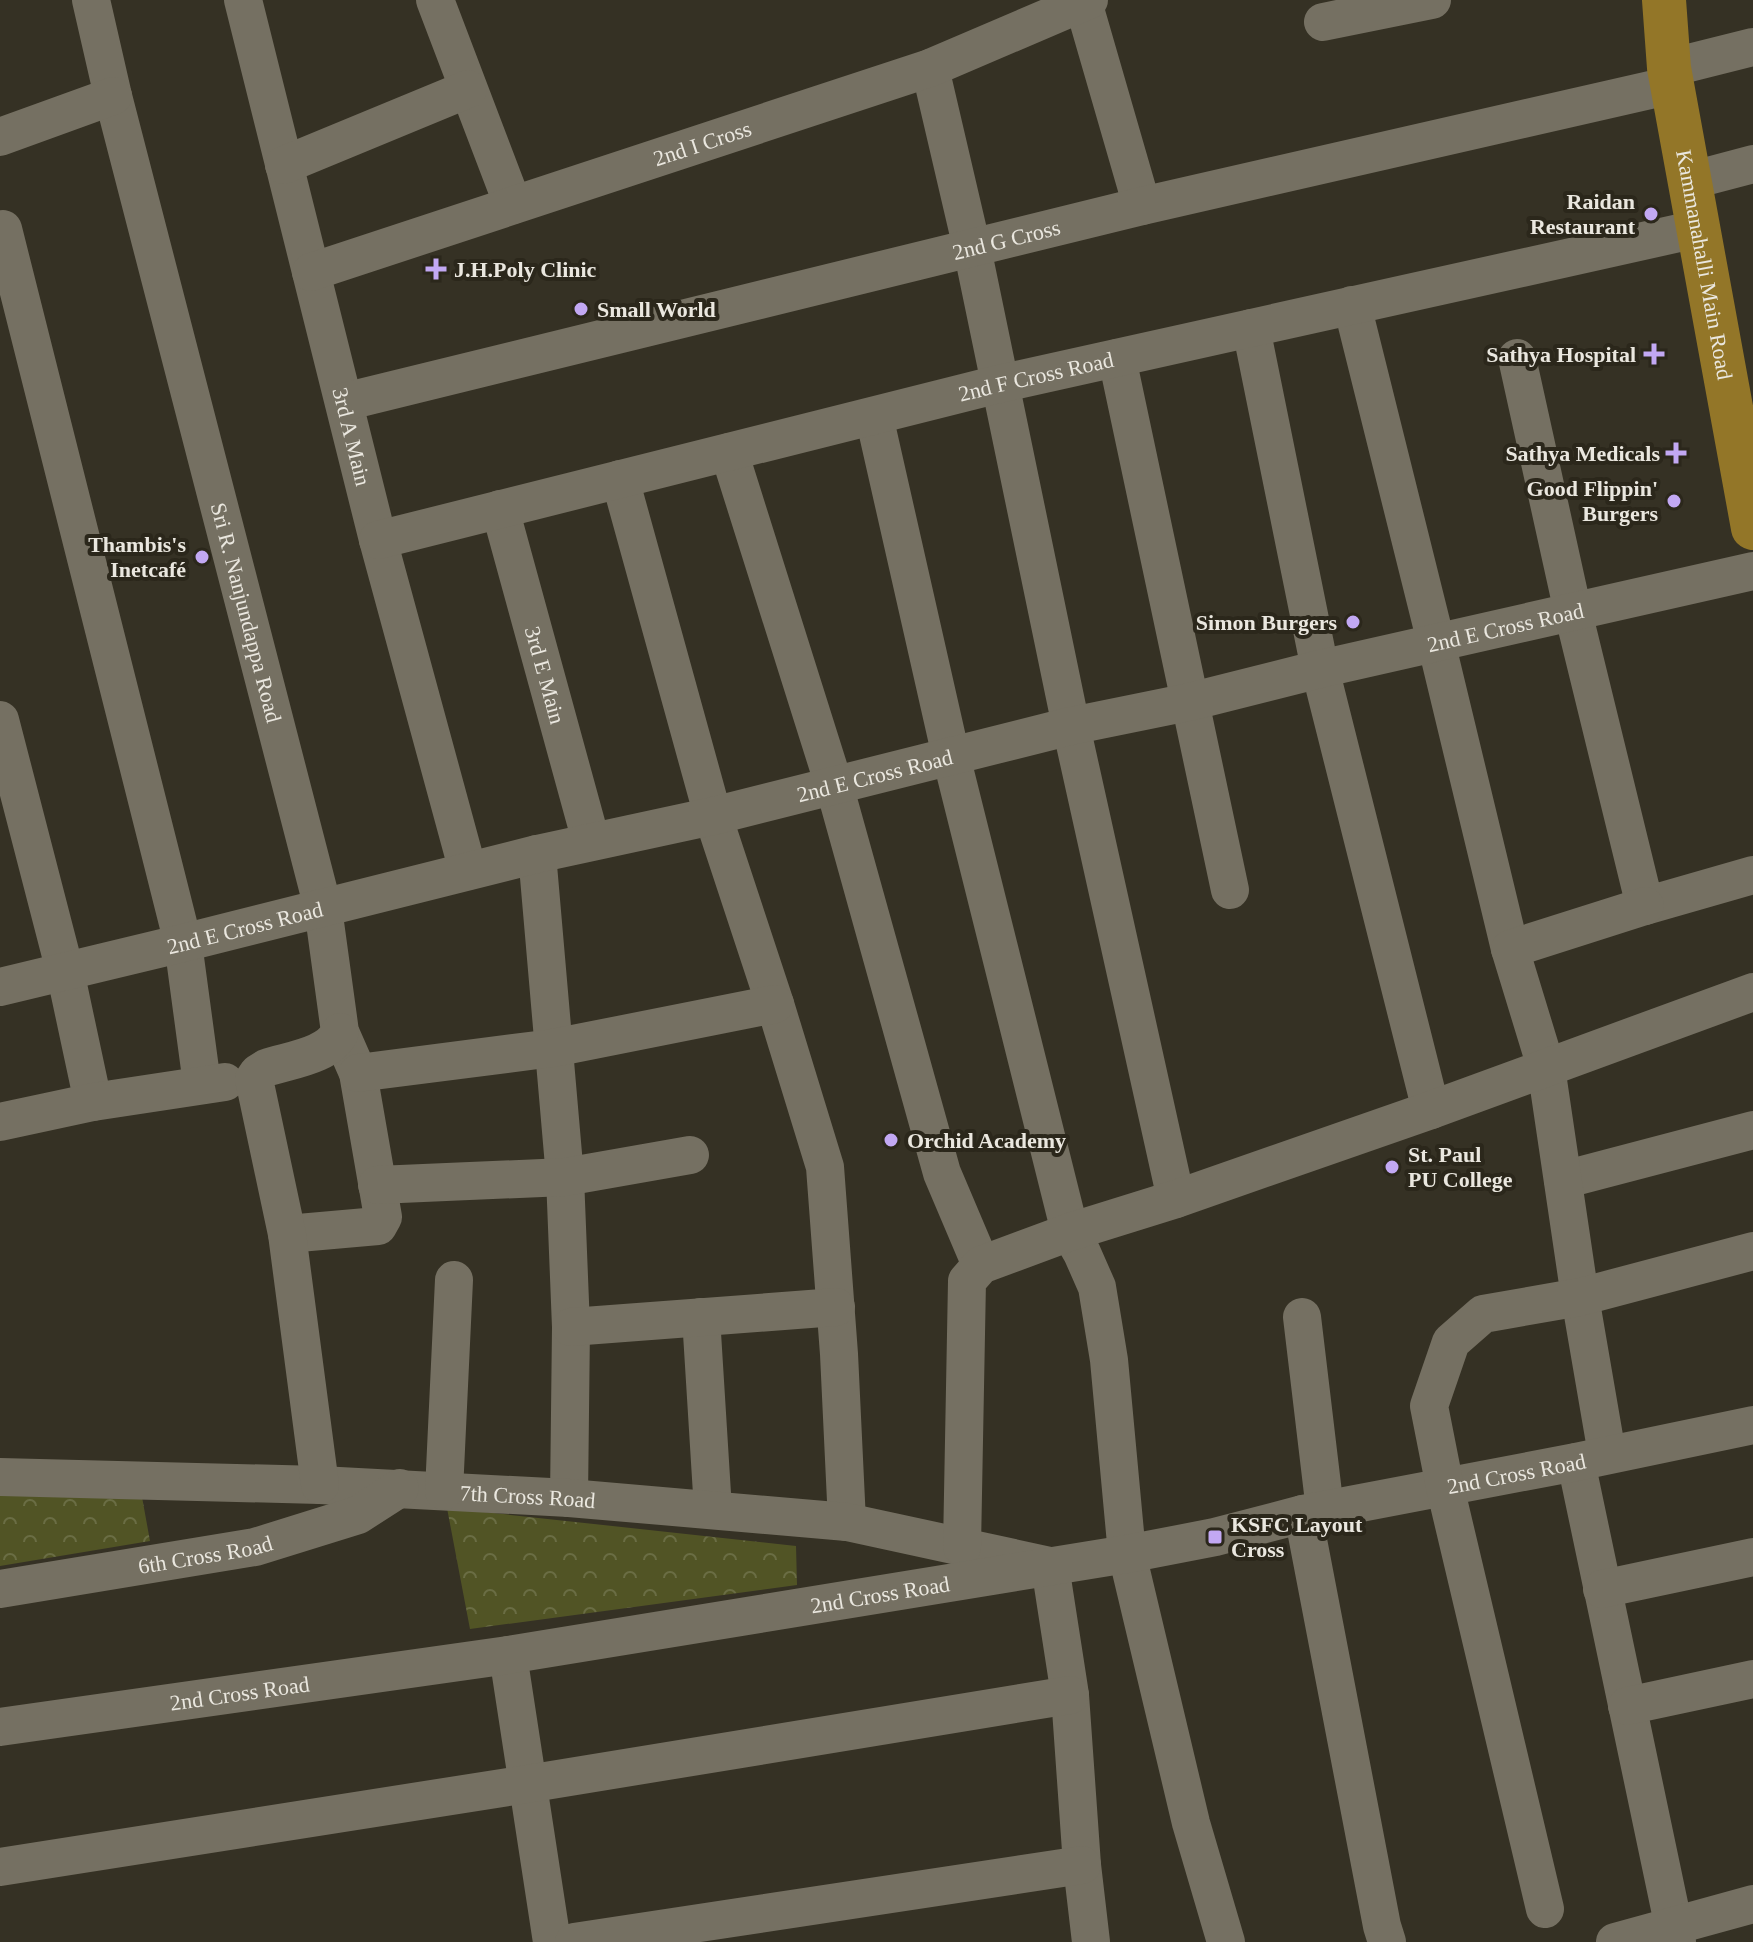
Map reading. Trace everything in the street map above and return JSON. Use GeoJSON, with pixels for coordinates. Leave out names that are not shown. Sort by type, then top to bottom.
{"type":"FeatureCollection","features":[{"type":"Feature","properties":{"kind":"main road","name":"Kammanahalli Main Road"},"geometry":{"type":"LineString","coordinates":[[1664,0],[1670,76],[1753,528]]}},
{"type":"Feature","properties":{"kind":"street","name":"Sri R. Nanjundappa Road"},"geometry":{"type":"LineString","coordinates":[[91,0],[113,96],[323,908],[340,1032],[358,1073],[383,1217],[378,1226],[287,1234]]}},
{"type":"Feature","properties":{"kind":"street","name":"3rd A Main"},"geometry":{"type":"LineString","coordinates":[[243,0],[378,540],[468,871]]}},
{"type":"Feature","properties":{"kind":"street"},"geometry":{"type":"LineString","coordinates":[[435,0],[513,205]]}},
{"type":"Feature","properties":{"kind":"street"},"geometry":{"type":"LineString","coordinates":[[1323,22],[1432,0]]}},
{"type":"Feature","properties":{"kind":"street"},"geometry":{"type":"LineString","coordinates":[[1086,1],[1142,206]]}},
{"type":"Feature","properties":{"kind":"street","name":"2nd I Cross"},"geometry":{"type":"LineString","coordinates":[[311,272],[930,68],[1086,1]]}},
{"type":"Feature","properties":{"kind":"street","name":"2nd G Cross"},"geometry":{"type":"LineString","coordinates":[[344,402],[1670,76],[1753,47]]}},
{"type":"Feature","properties":{"kind":"street"},"geometry":{"type":"LineString","coordinates":[[930,68],[972,248],[1071,726],[1176,1199]]}},
{"type":"Feature","properties":{"kind":"street"},"geometry":{"type":"LineString","coordinates":[[284,165],[468,89]]}},
{"type":"Feature","properties":{"kind":"street"},"geometry":{"type":"LineString","coordinates":[[0,137],[113,96]]}},
{"type":"Feature","properties":{"kind":"street"},"geometry":{"type":"LineString","coordinates":[[1689,181],[1753,164]]}},
{"type":"Feature","properties":{"kind":"street"},"geometry":{"type":"LineString","coordinates":[[3,229],[183,943],[202,1084]]}},
{"type":"Feature","properties":{"kind":"street","name":"2nd F Cross Road"},"geometry":{"type":"LineString","coordinates":[[378,540],[999,384],[1697,229]]}},
{"type":"Feature","properties":{"kind":"street"},"geometry":{"type":"LineString","coordinates":[[1352,305],[1510,949],[1546,1067],[1580,1297],[1602,1589],[1675,1934]]}},
{"type":"Feature","properties":{"kind":"street"},"geometry":{"type":"LineString","coordinates":[[1251,328],[1320,669],[1431,1110]]}},
{"type":"Feature","properties":{"kind":"street"},"geometry":{"type":"LineString","coordinates":[[1117,358],[1230,890]]}},
{"type":"Feature","properties":{"kind":"street"},"geometry":{"type":"LineString","coordinates":[[1517,358],[1573,612],[1645,906]]}},
{"type":"Feature","properties":{"kind":"street"},"geometry":{"type":"LineString","coordinates":[[874,416],[951,756],[1070,1232],[1097,1287],[1109,1360],[1127,1554],[1191,1823],[1226,1942]]}},
{"type":"Feature","properties":{"kind":"street"},"geometry":{"type":"LineString","coordinates":[[729,452],[834,785],[942,1173],[981,1265]]}},
{"type":"Feature","properties":{"kind":"street"},"geometry":{"type":"LineString","coordinates":[[620,479],[713,816],[825,1167],[847,1522]]}},
{"type":"Feature","properties":{"kind":"street","name":"3rd E Main"},"geometry":{"type":"LineString","coordinates":[[500,509],[591,841]]}},
{"type":"Feature","properties":{"kind":"street","name":"2nd E Cross Road"},"geometry":{"type":"LineString","coordinates":[[0,987],[591,841],[713,816],[1071,726],[1189,702],[1436,642],[1753,571]]}},
{"type":"Feature","properties":{"kind":"street"},"geometry":{"type":"LineString","coordinates":[[0,720],[65,971],[93,1102]]}},
{"type":"Feature","properties":{"kind":"street"},"geometry":{"type":"LineString","coordinates":[[537,854],[565,1177],[571,1327],[569,1498]]}},
{"type":"Feature","properties":{"kind":"street"},"geometry":{"type":"LineString","coordinates":[[1510,949],[1753,875]]}},
{"type":"Feature","properties":{"kind":"street"},"geometry":{"type":"LineString","coordinates":[[962,1547],[967,1281],[981,1265],[1431,1110],[1753,992]]}},
{"type":"Feature","properties":{"kind":"street"},"geometry":{"type":"LineString","coordinates":[[358,1073],[553,1048],[775,1004]]}},
{"type":"Feature","properties":{"kind":"street"},"geometry":{"type":"LineString","coordinates":[[320,1485],[287,1234],[254,1079],[266,1068],[323,1051],[340,1032]]}},
{"type":"Feature","properties":{"kind":"street"},"geometry":{"type":"LineString","coordinates":[[0,1122],[93,1102],[202,1084],[254,1079]]}},
{"type":"Feature","properties":{"kind":"street"},"geometry":{"type":"LineString","coordinates":[[1563,1180],[1753,1130]]}},
{"type":"Feature","properties":{"kind":"street"},"geometry":{"type":"LineString","coordinates":[[377,1185],[565,1177],[690,1155]]}},
{"type":"Feature","properties":{"kind":"street"},"geometry":{"type":"LineString","coordinates":[[1545,1909],[1445,1487],[1429,1406],[1451,1342],[1483,1314],[1580,1297],[1753,1251]]}},
{"type":"Feature","properties":{"kind":"street"},"geometry":{"type":"LineString","coordinates":[[444,1491],[454,1280]]}},
{"type":"Feature","properties":{"kind":"street"},"geometry":{"type":"LineString","coordinates":[[571,1327],[836,1307]]}},
{"type":"Feature","properties":{"kind":"street"},"geometry":{"type":"LineString","coordinates":[[701,1317],[713,1510]]}},
{"type":"Feature","properties":{"kind":"street"},"geometry":{"type":"LineString","coordinates":[[1302,1317],[1314,1512],[1387,1942]]}},
{"type":"Feature","properties":{"kind":"street","name":"2nd Cross Road"},"geometry":{"type":"LineString","coordinates":[[0,1727],[508,1655],[1127,1554],[1215,1537],[1314,1512],[1753,1425]]}},
{"type":"Feature","properties":{"kind":"street","name":"7th Cross Road"},"geometry":{"type":"LineString","coordinates":[[0,1477],[400,1488],[713,1510],[847,1522],[1050,1566]]}},
{"type":"Feature","properties":{"kind":"street","name":"6th Cross Road"},"geometry":{"type":"LineString","coordinates":[[0,1589],[255,1547],[358,1515],[400,1488]]}},
{"type":"Feature","properties":{"kind":"street"},"geometry":{"type":"LineString","coordinates":[[1602,1589],[1753,1557]]}},
{"type":"Feature","properties":{"kind":"street"},"geometry":{"type":"LineString","coordinates":[[1050,1566],[1070,1695],[1082,1865],[1091,1942]]}},
{"type":"Feature","properties":{"kind":"street"},"geometry":{"type":"LineString","coordinates":[[508,1655],[552,1942]]}},
{"type":"Feature","properties":{"kind":"street"},"geometry":{"type":"LineString","coordinates":[[1627,1706],[1753,1679]]}},
{"type":"Feature","properties":{"kind":"street"},"geometry":{"type":"LineString","coordinates":[[0,1867],[1070,1695]]}},
{"type":"Feature","properties":{"kind":"street"},"geometry":{"type":"LineString","coordinates":[[574,1942],[1082,1865]]}},
{"type":"Feature","properties":{"kind":"street"},"geometry":{"type":"LineString","coordinates":[[1615,1942],[1675,1934],[1753,1904]]}},
{"type":"Feature","properties":{"kind":"green space"},"geometry":{"type":"Polygon","coordinates":[[[0,1495],[142,1497],[150,1541],[0,1566],[0,1495]]]}},
{"type":"Feature","properties":{"kind":"green space"},"geometry":{"type":"Polygon","coordinates":[[[447,1508],[796,1546],[797,1585],[470,1629],[447,1508]]]}},
{"type":"Feature","properties":{"kind":"place","name":"Raidan Restaurant"},"geometry":{"type":"Point","coordinates":[1651,214]}},
{"type":"Feature","properties":{"kind":"place","name":"J.H.Poly Clinic"},"geometry":{"type":"Point","coordinates":[436,269]}},
{"type":"Feature","properties":{"kind":"place","name":"Small World"},"geometry":{"type":"Point","coordinates":[581,309]}},
{"type":"Feature","properties":{"kind":"place","name":"Sathya Hospital"},"geometry":{"type":"Point","coordinates":[1654,354]}},
{"type":"Feature","properties":{"kind":"place","name":"Sathya Medicals"},"geometry":{"type":"Point","coordinates":[1676,453]}},
{"type":"Feature","properties":{"kind":"place","name":"Good Flippin' Burgers"},"geometry":{"type":"Point","coordinates":[1674,501]}},
{"type":"Feature","properties":{"kind":"place","name":"Thambis's Inetcafé"},"geometry":{"type":"Point","coordinates":[202,557]}},
{"type":"Feature","properties":{"kind":"place","name":"Simon Burgers"},"geometry":{"type":"Point","coordinates":[1353,622]}},
{"type":"Feature","properties":{"kind":"place","name":"Orchid Academy"},"geometry":{"type":"Point","coordinates":[891,1140]}},
{"type":"Feature","properties":{"kind":"place","name":"St. Paul PU College"},"geometry":{"type":"Point","coordinates":[1392,1167]}},
{"type":"Feature","properties":{"kind":"place","name":"KSFC Layout Cross"},"geometry":{"type":"Point","coordinates":[1215,1537]}}]}
